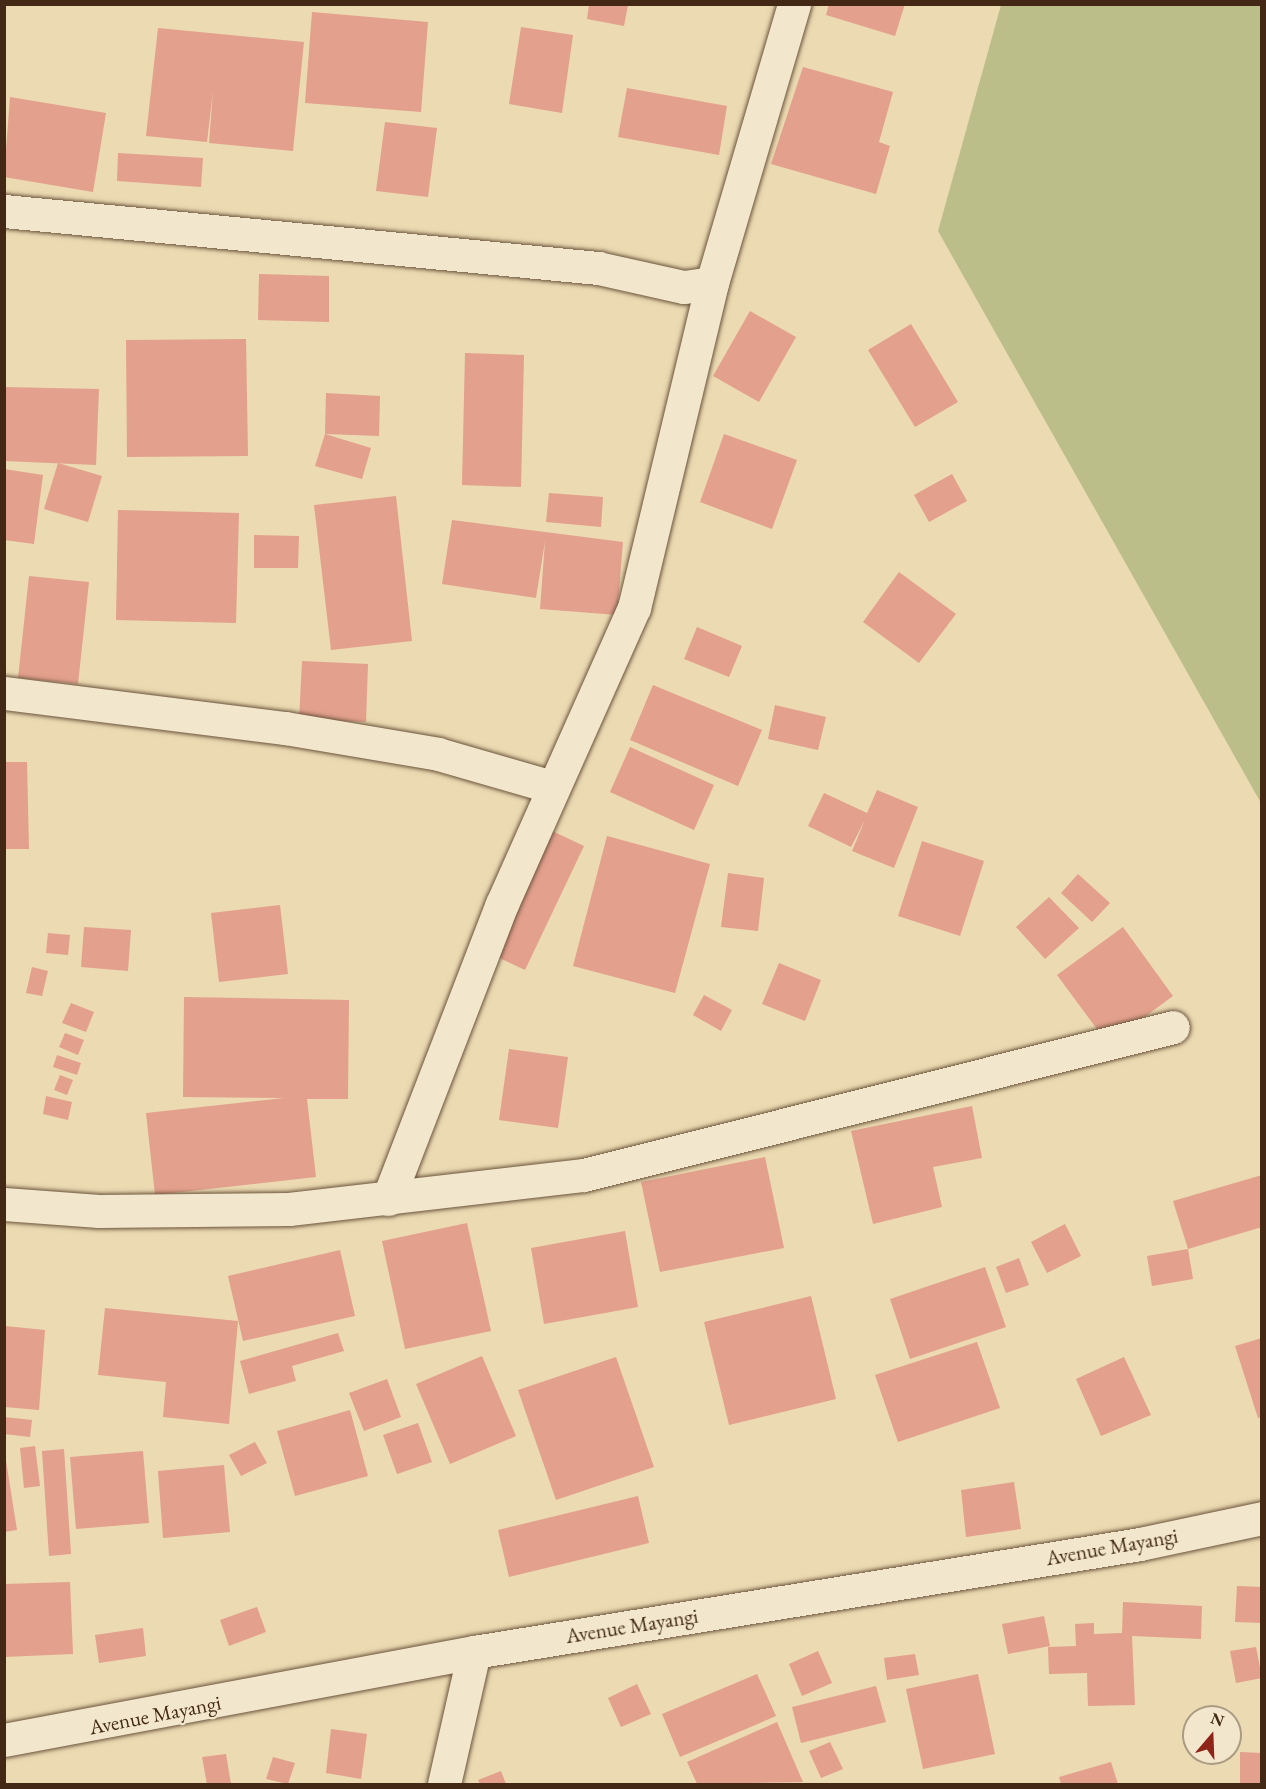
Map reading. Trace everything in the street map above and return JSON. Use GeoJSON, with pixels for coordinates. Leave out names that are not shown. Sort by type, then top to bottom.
{"type":"FeatureCollection","features":[{"type":"Feature","properties":{"kind":"street"},"geometry":{"type":"LineString","coordinates":[[388,1199],[552,787],[634,608],[712,283],[794,4]]}},
{"type":"Feature","properties":{"kind":"street"},"geometry":{"type":"LineString","coordinates":[[4,211],[598,268],[684,286],[712,283]]}},
{"type":"Feature","properties":{"kind":"street"},"geometry":{"type":"LineString","coordinates":[[4,693],[426,752],[552,787]]}},
{"type":"Feature","properties":{"kind":"street"},"geometry":{"type":"LineString","coordinates":[[4,1204],[99,1211],[289,1209],[584,1174],[1173,1027]]}},
{"type":"Feature","properties":{"kind":"street","name":"Avenue Mayangi"},"geometry":{"type":"LineString","coordinates":[[4,1740],[474,1652],[1140,1544],[1262,1518]]}},
{"type":"Feature","properties":{"kind":"street"},"geometry":{"type":"LineString","coordinates":[[444,1785],[474,1652]]}},
{"type":"Feature","properties":{"kind":"green space"},"geometry":{"type":"Polygon","coordinates":[[[1001,5],[1261,5],[1261,803],[938,231],[1001,5]]]}},
{"type":"Feature","properties":{"kind":"building"},"geometry":{"type":"Polygon","coordinates":[[[829,4],[905,4],[895,36],[826,15],[829,4]]]}},
{"type":"Feature","properties":{"kind":"building"},"geometry":{"type":"Polygon","coordinates":[[[589,5],[628,5],[624,26],[587,19],[589,5]]]}},
{"type":"Feature","properties":{"kind":"building"},"geometry":{"type":"Polygon","coordinates":[[[312,12],[428,22],[421,112],[305,103],[312,12]]]}},
{"type":"Feature","properties":{"kind":"building"},"geometry":{"type":"Polygon","coordinates":[[[521,27],[573,35],[562,113],[509,104],[521,27]]]}},
{"type":"Feature","properties":{"kind":"building"},"geometry":{"type":"Polygon","coordinates":[[[158,28],[304,42],[293,151],[209,143],[213,91],[207,142],[146,136],[158,28]]]}},
{"type":"Feature","properties":{"kind":"building"},"geometry":{"type":"Polygon","coordinates":[[[803,67],[893,92],[879,142],[890,146],[876,194],[771,164],[803,67]]]}},
{"type":"Feature","properties":{"kind":"building"},"geometry":{"type":"Polygon","coordinates":[[[627,88],[727,106],[719,155],[618,137],[627,88]]]}},
{"type":"Feature","properties":{"kind":"building"},"geometry":{"type":"Polygon","coordinates":[[[10,97],[106,113],[93,192],[4,177],[10,97]]]}},
{"type":"Feature","properties":{"kind":"building"},"geometry":{"type":"Polygon","coordinates":[[[385,122],[437,128],[428,197],[376,191],[385,122]]]}},
{"type":"Feature","properties":{"kind":"building"},"geometry":{"type":"Polygon","coordinates":[[[118,153],[203,158],[201,187],[117,181],[118,153]]]}},
{"type":"Feature","properties":{"kind":"building"},"geometry":{"type":"Polygon","coordinates":[[[259,274],[329,276],[329,322],[258,320],[259,274]]]}},
{"type":"Feature","properties":{"kind":"building"},"geometry":{"type":"Polygon","coordinates":[[[750,311],[796,337],[759,402],[713,376],[750,311]]]}},
{"type":"Feature","properties":{"kind":"building"},"geometry":{"type":"Polygon","coordinates":[[[911,324],[958,402],[915,427],[868,350],[911,324]]]}},
{"type":"Feature","properties":{"kind":"building"},"geometry":{"type":"Polygon","coordinates":[[[246,339],[248,456],[127,457],[126,340],[246,339]]]}},
{"type":"Feature","properties":{"kind":"building"},"geometry":{"type":"Polygon","coordinates":[[[465,353],[524,355],[521,487],[462,485],[465,353]]]}},
{"type":"Feature","properties":{"kind":"building"},"geometry":{"type":"Polygon","coordinates":[[[4,387],[99,389],[96,465],[4,461],[4,387]]]}},
{"type":"Feature","properties":{"kind":"building"},"geometry":{"type":"Polygon","coordinates":[[[326,393],[380,396],[379,436],[325,434],[326,393]]]}},
{"type":"Feature","properties":{"kind":"building"},"geometry":{"type":"Polygon","coordinates":[[[325,434],[371,448],[362,479],[315,466],[325,434]]]}},
{"type":"Feature","properties":{"kind":"building"},"geometry":{"type":"Polygon","coordinates":[[[724,434],[797,460],[772,529],[700,502],[724,434]]]}},
{"type":"Feature","properties":{"kind":"building"},"geometry":{"type":"Polygon","coordinates":[[[58,463],[102,476],[88,522],[44,509],[58,463]]]}},
{"type":"Feature","properties":{"kind":"building"},"geometry":{"type":"Polygon","coordinates":[[[4,469],[43,475],[34,544],[4,540],[4,469]]]}},
{"type":"Feature","properties":{"kind":"building"},"geometry":{"type":"Polygon","coordinates":[[[952,474],[967,501],[929,522],[914,495],[952,474]]]}},
{"type":"Feature","properties":{"kind":"building"},"geometry":{"type":"Polygon","coordinates":[[[549,493],[603,497],[601,527],[546,522],[549,493]]]}},
{"type":"Feature","properties":{"kind":"building"},"geometry":{"type":"Polygon","coordinates":[[[396,496],[412,641],[331,650],[314,505],[396,496]]]}},
{"type":"Feature","properties":{"kind":"building"},"geometry":{"type":"Polygon","coordinates":[[[118,510],[239,513],[236,623],[116,620],[118,510]]]}},
{"type":"Feature","properties":{"kind":"building"},"geometry":{"type":"Polygon","coordinates":[[[452,520],[623,542],[617,615],[540,609],[545,541],[536,598],[442,584],[452,520]]]}},
{"type":"Feature","properties":{"kind":"building"},"geometry":{"type":"Polygon","coordinates":[[[254,535],[299,536],[298,568],[254,568],[254,535]]]}},
{"type":"Feature","properties":{"kind":"building"},"geometry":{"type":"Polygon","coordinates":[[[899,572],[956,614],[919,663],[863,622],[899,572]]]}},
{"type":"Feature","properties":{"kind":"building"},"geometry":{"type":"Polygon","coordinates":[[[29,576],[89,582],[78,684],[18,678],[29,576]]]}},
{"type":"Feature","properties":{"kind":"building"},"geometry":{"type":"Polygon","coordinates":[[[697,627],[742,646],[729,677],[684,659],[697,627]]]}},
{"type":"Feature","properties":{"kind":"building"},"geometry":{"type":"Polygon","coordinates":[[[302,661],[368,664],[366,722],[299,720],[302,661]]]}},
{"type":"Feature","properties":{"kind":"building"},"geometry":{"type":"Polygon","coordinates":[[[653,685],[762,730],[738,786],[630,740],[653,685]]]}},
{"type":"Feature","properties":{"kind":"building"},"geometry":{"type":"Polygon","coordinates":[[[775,705],[826,717],[818,750],[768,739],[775,705]]]}},
{"type":"Feature","properties":{"kind":"building"},"geometry":{"type":"Polygon","coordinates":[[[630,747],[714,785],[694,830],[610,792],[630,747]]]}},
{"type":"Feature","properties":{"kind":"building"},"geometry":{"type":"Polygon","coordinates":[[[5,762],[27,762],[29,849],[5,849],[5,762]]]}},
{"type":"Feature","properties":{"kind":"building"},"geometry":{"type":"Polygon","coordinates":[[[877,790],[918,807],[894,868],[852,851],[865,820],[851,847],[808,826],[824,793],[867,813],[877,790]]]}},
{"type":"Feature","properties":{"kind":"building"},"geometry":{"type":"Polygon","coordinates":[[[548,829],[584,846],[525,970],[489,953],[548,829]]]}},
{"type":"Feature","properties":{"kind":"building"},"geometry":{"type":"Polygon","coordinates":[[[607,836],[710,864],[675,993],[573,966],[607,836]]]}},
{"type":"Feature","properties":{"kind":"building"},"geometry":{"type":"Polygon","coordinates":[[[922,841],[984,861],[960,936],[898,916],[922,841]]]}},
{"type":"Feature","properties":{"kind":"building"},"geometry":{"type":"Polygon","coordinates":[[[728,873],[764,878],[758,931],[721,927],[728,873]]]}},
{"type":"Feature","properties":{"kind":"building"},"geometry":{"type":"Polygon","coordinates":[[[1078,874],[1110,903],[1092,922],[1061,893],[1078,874]]]}},
{"type":"Feature","properties":{"kind":"building"},"geometry":{"type":"Polygon","coordinates":[[[1049,897],[1079,928],[1045,959],[1016,927],[1049,897]]]}},
{"type":"Feature","properties":{"kind":"building"},"geometry":{"type":"Polygon","coordinates":[[[280,905],[288,974],[219,982],[211,913],[280,905]]]}},
{"type":"Feature","properties":{"kind":"building"},"geometry":{"type":"Polygon","coordinates":[[[84,927],[131,930],[128,971],[81,967],[84,927]]]}},
{"type":"Feature","properties":{"kind":"building"},"geometry":{"type":"Polygon","coordinates":[[[1123,927],[1173,996],[1108,1044],[1057,975],[1123,927]]]}},
{"type":"Feature","properties":{"kind":"building"},"geometry":{"type":"Polygon","coordinates":[[[48,933],[70,935],[68,955],[46,953],[48,933]]]}},
{"type":"Feature","properties":{"kind":"building"},"geometry":{"type":"Polygon","coordinates":[[[779,963],[821,980],[805,1021],[762,1004],[779,963]]]}},
{"type":"Feature","properties":{"kind":"building"},"geometry":{"type":"Polygon","coordinates":[[[32,967],[48,971],[42,996],[26,993],[32,967]]]}},
{"type":"Feature","properties":{"kind":"building"},"geometry":{"type":"Polygon","coordinates":[[[704,995],[732,1010],[721,1031],[693,1015],[704,995]]]}},
{"type":"Feature","properties":{"kind":"building"},"geometry":{"type":"Polygon","coordinates":[[[184,997],[349,1000],[348,1099],[307,1099],[316,1177],[155,1195],[146,1113],[284,1098],[183,1097],[184,997]]]}},
{"type":"Feature","properties":{"kind":"building"},"geometry":{"type":"Polygon","coordinates":[[[71,1003],[94,1012],[86,1032],[62,1023],[71,1003]]]}},
{"type":"Feature","properties":{"kind":"building"},"geometry":{"type":"Polygon","coordinates":[[[65,1033],[84,1040],[78,1055],[59,1047],[65,1033]]]}},
{"type":"Feature","properties":{"kind":"building"},"geometry":{"type":"Polygon","coordinates":[[[509,1049],[568,1057],[558,1128],[499,1120],[509,1049]]]}},
{"type":"Feature","properties":{"kind":"building"},"geometry":{"type":"Polygon","coordinates":[[[57,1055],[81,1063],[77,1075],[53,1067],[57,1055]]]}},
{"type":"Feature","properties":{"kind":"building"},"geometry":{"type":"Polygon","coordinates":[[[60,1075],[73,1080],[67,1095],[54,1090],[60,1075]]]}},
{"type":"Feature","properties":{"kind":"building"},"geometry":{"type":"Polygon","coordinates":[[[46,1096],[72,1102],[68,1120],[43,1114],[46,1096]]]}},
{"type":"Feature","properties":{"kind":"building"},"geometry":{"type":"Polygon","coordinates":[[[972,1106],[982,1158],[933,1167],[942,1207],[873,1224],[851,1131],[972,1106]]]}},
{"type":"Feature","properties":{"kind":"building"},"geometry":{"type":"Polygon","coordinates":[[[765,1157],[784,1248],[660,1272],[641,1182],[765,1157]]]}},
{"type":"Feature","properties":{"kind":"building"},"geometry":{"type":"Polygon","coordinates":[[[1262,1175],[1262,1227],[1188,1249],[1173,1201],[1262,1175]]]}},
{"type":"Feature","properties":{"kind":"building"},"geometry":{"type":"Polygon","coordinates":[[[467,1223],[491,1331],[405,1349],[382,1241],[467,1223]]]}},
{"type":"Feature","properties":{"kind":"building"},"geometry":{"type":"Polygon","coordinates":[[[1065,1224],[1081,1256],[1047,1273],[1031,1242],[1065,1224]]]}},
{"type":"Feature","properties":{"kind":"building"},"geometry":{"type":"Polygon","coordinates":[[[625,1231],[638,1307],[544,1324],[531,1248],[625,1231]]]}},
{"type":"Feature","properties":{"kind":"building"},"geometry":{"type":"Polygon","coordinates":[[[1188,1249],[1193,1279],[1152,1286],[1147,1256],[1188,1249]]]}},
{"type":"Feature","properties":{"kind":"building"},"geometry":{"type":"Polygon","coordinates":[[[340,1250],[355,1316],[243,1341],[228,1276],[340,1250]]]}},
{"type":"Feature","properties":{"kind":"building"},"geometry":{"type":"Polygon","coordinates":[[[1019,1258],[1029,1285],[1006,1293],[996,1267],[1019,1258]]]}},
{"type":"Feature","properties":{"kind":"building"},"geometry":{"type":"Polygon","coordinates":[[[985,1267],[1006,1327],[910,1359],[890,1299],[985,1267]]]}},
{"type":"Feature","properties":{"kind":"building"},"geometry":{"type":"Polygon","coordinates":[[[811,1296],[836,1399],[729,1425],[704,1322],[811,1296]]]}},
{"type":"Feature","properties":{"kind":"building"},"geometry":{"type":"Polygon","coordinates":[[[105,1308],[238,1321],[229,1424],[163,1417],[166,1382],[98,1375],[105,1308]]]}},
{"type":"Feature","properties":{"kind":"building"},"geometry":{"type":"Polygon","coordinates":[[[5,1326],[45,1330],[39,1410],[5,1407],[5,1326]]]}},
{"type":"Feature","properties":{"kind":"building"},"geometry":{"type":"Polygon","coordinates":[[[338,1333],[344,1351],[292,1366],[296,1381],[249,1394],[240,1361],[338,1333]]]}},
{"type":"Feature","properties":{"kind":"building"},"geometry":{"type":"Polygon","coordinates":[[[1262,1338],[1262,1417],[1258,1418],[1235,1346],[1262,1338]]]}},
{"type":"Feature","properties":{"kind":"building"},"geometry":{"type":"Polygon","coordinates":[[[977,1342],[1000,1408],[898,1442],[875,1375],[977,1342]]]}},
{"type":"Feature","properties":{"kind":"building"},"geometry":{"type":"Polygon","coordinates":[[[482,1356],[516,1436],[450,1464],[416,1384],[482,1356]]]}},
{"type":"Feature","properties":{"kind":"building"},"geometry":{"type":"Polygon","coordinates":[[[616,1357],[654,1467],[556,1500],[518,1390],[616,1357]]]}},
{"type":"Feature","properties":{"kind":"building"},"geometry":{"type":"Polygon","coordinates":[[[1124,1357],[1151,1415],[1101,1436],[1076,1379],[1124,1357]]]}},
{"type":"Feature","properties":{"kind":"building"},"geometry":{"type":"Polygon","coordinates":[[[387,1379],[401,1417],[364,1431],[349,1393],[387,1379]]]}},
{"type":"Feature","properties":{"kind":"building"},"geometry":{"type":"Polygon","coordinates":[[[350,1410],[368,1476],[295,1496],[277,1431],[350,1410]]]}},
{"type":"Feature","properties":{"kind":"building"},"geometry":{"type":"Polygon","coordinates":[[[4,1417],[32,1420],[30,1437],[4,1434],[4,1417]]]}},
{"type":"Feature","properties":{"kind":"building"},"geometry":{"type":"Polygon","coordinates":[[[418,1423],[432,1462],[397,1474],[383,1435],[418,1423]]]}},
{"type":"Feature","properties":{"kind":"building"},"geometry":{"type":"Polygon","coordinates":[[[255,1442],[267,1463],[241,1476],[229,1455],[255,1442]]]}},
{"type":"Feature","properties":{"kind":"building"},"geometry":{"type":"Polygon","coordinates":[[[35,1446],[40,1486],[24,1488],[20,1448],[35,1446]]]}},
{"type":"Feature","properties":{"kind":"building"},"geometry":{"type":"Polygon","coordinates":[[[4,1448],[17,1530],[4,1532],[4,1448]]]}},
{"type":"Feature","properties":{"kind":"building"},"geometry":{"type":"Polygon","coordinates":[[[64,1449],[71,1554],[49,1556],[42,1451],[64,1449]]]}},
{"type":"Feature","properties":{"kind":"building"},"geometry":{"type":"Polygon","coordinates":[[[143,1451],[149,1523],[76,1529],[70,1457],[143,1451]]]}},
{"type":"Feature","properties":{"kind":"building"},"geometry":{"type":"Polygon","coordinates":[[[224,1465],[230,1532],[163,1538],[158,1471],[224,1465]]]}},
{"type":"Feature","properties":{"kind":"building"},"geometry":{"type":"Polygon","coordinates":[[[1014,1482],[1021,1529],[966,1537],[961,1490],[1014,1482]]]}},
{"type":"Feature","properties":{"kind":"building"},"geometry":{"type":"Polygon","coordinates":[[[638,1496],[649,1543],[509,1577],[498,1530],[638,1496]]]}},
{"type":"Feature","properties":{"kind":"building"},"geometry":{"type":"Polygon","coordinates":[[[70,1582],[73,1654],[4,1657],[4,1584],[70,1582]]]}},
{"type":"Feature","properties":{"kind":"building"},"geometry":{"type":"Polygon","coordinates":[[[1237,1586],[1262,1587],[1262,1623],[1235,1622],[1237,1586]]]}},
{"type":"Feature","properties":{"kind":"building"},"geometry":{"type":"Polygon","coordinates":[[[1123,1602],[1202,1606],[1201,1639],[1132,1636],[1135,1705],[1088,1706],[1087,1673],[1049,1674],[1048,1647],[1076,1646],[1075,1624],[1094,1623],[1094,1634],[1122,1633],[1123,1602]]]}},
{"type":"Feature","properties":{"kind":"building"},"geometry":{"type":"Polygon","coordinates":[[[257,1607],[266,1632],[229,1646],[220,1620],[257,1607]]]}},
{"type":"Feature","properties":{"kind":"building"},"geometry":{"type":"Polygon","coordinates":[[[1044,1616],[1050,1646],[1008,1654],[1002,1624],[1044,1616]]]}},
{"type":"Feature","properties":{"kind":"building"},"geometry":{"type":"Polygon","coordinates":[[[143,1628],[146,1656],[99,1663],[95,1635],[143,1628]]]}},
{"type":"Feature","properties":{"kind":"building"},"geometry":{"type":"Polygon","coordinates":[[[1256,1647],[1262,1678],[1236,1683],[1230,1651],[1256,1647]]]}},
{"type":"Feature","properties":{"kind":"building"},"geometry":{"type":"Polygon","coordinates":[[[818,1651],[832,1683],[802,1696],[789,1664],[818,1651]]]}},
{"type":"Feature","properties":{"kind":"building"},"geometry":{"type":"Polygon","coordinates":[[[915,1654],[919,1675],[887,1680],[884,1658],[915,1654]]]}},
{"type":"Feature","properties":{"kind":"building"},"geometry":{"type":"Polygon","coordinates":[[[757,1674],[776,1716],[680,1757],[662,1714],[757,1674]]]}},
{"type":"Feature","properties":{"kind":"building"},"geometry":{"type":"Polygon","coordinates":[[[978,1674],[995,1754],[923,1769],[906,1689],[978,1674]]]}},
{"type":"Feature","properties":{"kind":"building"},"geometry":{"type":"Polygon","coordinates":[[[637,1684],[651,1714],[621,1727],[608,1698],[637,1684]]]}},
{"type":"Feature","properties":{"kind":"building"},"geometry":{"type":"Polygon","coordinates":[[[876,1686],[886,1722],[801,1743],[792,1707],[876,1686]]]}},
{"type":"Feature","properties":{"kind":"building"},"geometry":{"type":"Polygon","coordinates":[[[777,1722],[803,1782],[697,1784],[687,1762],[777,1722]]]}},
{"type":"Feature","properties":{"kind":"building"},"geometry":{"type":"Polygon","coordinates":[[[331,1729],[367,1734],[361,1779],[326,1773],[331,1729]]]}},
{"type":"Feature","properties":{"kind":"building"},"geometry":{"type":"Polygon","coordinates":[[[830,1742],[843,1769],[821,1778],[809,1751],[830,1742]]]}},
{"type":"Feature","properties":{"kind":"building"},"geometry":{"type":"Polygon","coordinates":[[[1242,1752],[1262,1753],[1262,1784],[1240,1784],[1242,1752]]]}},
{"type":"Feature","properties":{"kind":"building"},"geometry":{"type":"Polygon","coordinates":[[[226,1754],[231,1784],[207,1784],[202,1757],[226,1754]]]}},
{"type":"Feature","properties":{"kind":"building"},"geometry":{"type":"Polygon","coordinates":[[[273,1757],[295,1763],[288,1784],[266,1779],[273,1757]]]}},
{"type":"Feature","properties":{"kind":"building"},"geometry":{"type":"Polygon","coordinates":[[[1111,1762],[1118,1784],[1061,1784],[1059,1777],[1111,1762]]]}},
{"type":"Feature","properties":{"kind":"building"},"geometry":{"type":"Polygon","coordinates":[[[501,1771],[506,1784],[480,1784],[478,1780],[501,1771]]]}}]}
